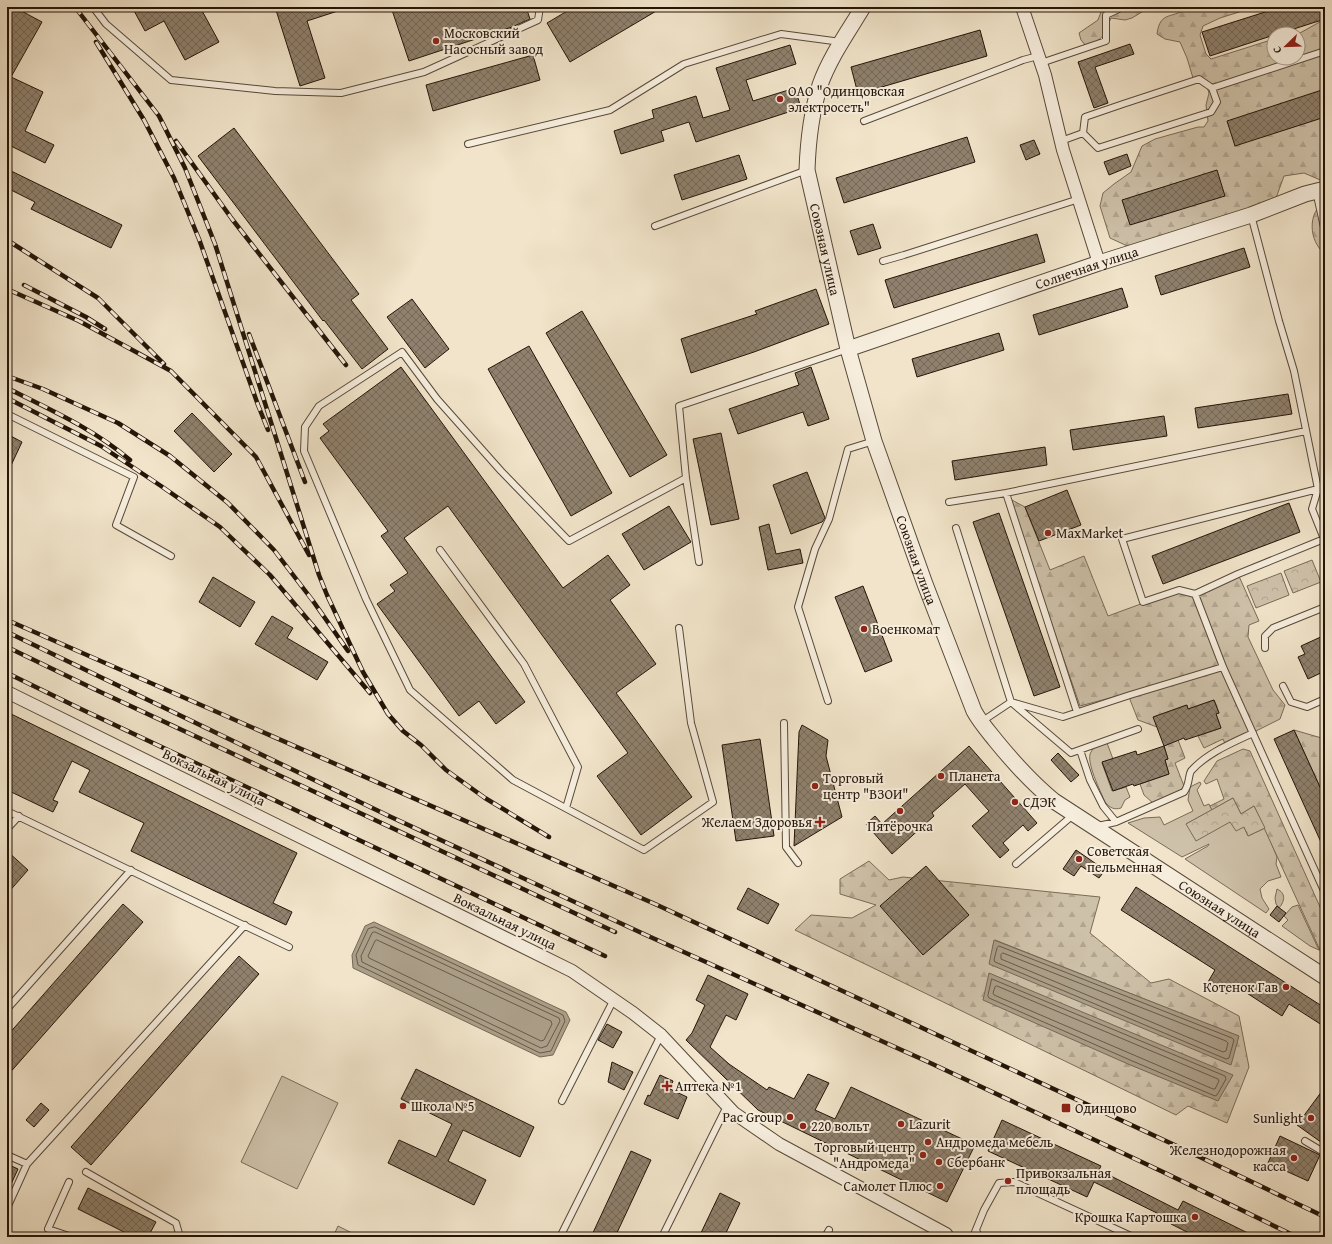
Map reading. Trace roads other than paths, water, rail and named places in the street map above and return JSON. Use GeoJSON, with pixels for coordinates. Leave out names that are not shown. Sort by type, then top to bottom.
{"type":"FeatureCollection","features":[{"type":"Feature","properties":{"kind":"street","name":"Союзная улица"},"geometry":{"type":"LineString","coordinates":[[863,7],[841,42],[820,85],[811,118],[807,170],[848,349],[874,441],[925,584],[974,711],[1017,767],[1036,787],[1092,827],[1325,978]]}},
{"type":"Feature","properties":{"kind":"street"},"geometry":{"type":"LineString","coordinates":[[1022,7],[1040,59],[1061,142],[1099,263]]}},
{"type":"Feature","properties":{"kind":"street","name":"Солнечная улица"},"geometry":{"type":"LineString","coordinates":[[848,349],[1099,263],[1251,215],[1321,190]]}},
{"type":"Feature","properties":{"kind":"street","name":"Вокзальная улица"},"geometry":{"type":"LineString","coordinates":[[7,692],[572,971],[614,999],[661,1035],[734,1113],[779,1144],[946,1234],[948,1237]]}},
{"type":"Feature","properties":{"kind":"lane"},"geometry":{"type":"LineString","coordinates":[[93,7],[106,24],[171,80],[275,91],[340,93],[424,72],[538,20],[540,7]]}},
{"type":"Feature","properties":{"kind":"lane"},"geometry":{"type":"LineString","coordinates":[[864,121],[1023,60],[1040,59],[1106,41],[1106,15],[1123,7]]}},
{"type":"Feature","properties":{"kind":"lane"},"geometry":{"type":"LineString","coordinates":[[468,144],[610,110],[684,64],[782,34],[841,42]]}},
{"type":"Feature","properties":{"kind":"lane"},"geometry":{"type":"LineString","coordinates":[[1212,88],[1325,51]]}},
{"type":"Feature","properties":{"kind":"lane"},"geometry":{"type":"LineString","coordinates":[[1199,79],[1212,88],[1217,102],[1211,112],[1098,148],[1083,133],[1085,117],[1199,79]]}},
{"type":"Feature","properties":{"kind":"lane"},"geometry":{"type":"LineString","coordinates":[[1061,142],[1083,133]]}},
{"type":"Feature","properties":{"kind":"lane"},"geometry":{"type":"LineString","coordinates":[[655,226],[807,170]]}},
{"type":"Feature","properties":{"kind":"lane"},"geometry":{"type":"LineString","coordinates":[[1321,190],[1325,232]]}},
{"type":"Feature","properties":{"kind":"lane"},"geometry":{"type":"LineString","coordinates":[[883,261],[1079,199]]}},
{"type":"Feature","properties":{"kind":"lane"},"geometry":{"type":"LineString","coordinates":[[1251,215],[1294,371],[1318,489],[1312,509],[1324,539],[1238,574],[1195,594],[1179,590],[1143,602],[1122,539],[1318,489]]}},
{"type":"Feature","properties":{"kind":"lane"},"geometry":{"type":"LineString","coordinates":[[699,562],[686,478],[679,406],[848,349]]}},
{"type":"Feature","properties":{"kind":"lane"},"geometry":{"type":"LineString","coordinates":[[679,628],[691,722],[713,802],[644,850],[513,780],[410,690],[366,599],[304,451],[305,427],[319,406],[402,352],[437,399],[501,471],[569,541],[686,478]]}},
{"type":"Feature","properties":{"kind":"lane"},"geometry":{"type":"LineString","coordinates":[[7,414],[134,477],[116,525],[171,556]]}},
{"type":"Feature","properties":{"kind":"lane"},"geometry":{"type":"LineString","coordinates":[[949,502],[1006,493],[1306,431]]}},
{"type":"Feature","properties":{"kind":"lane"},"geometry":{"type":"LineString","coordinates":[[828,701],[798,607],[815,549],[829,519],[848,449],[874,441]]}},
{"type":"Feature","properties":{"kind":"lane"},"geometry":{"type":"LineString","coordinates":[[1006,493],[1077,712]]}},
{"type":"Feature","properties":{"kind":"lane"},"geometry":{"type":"LineString","coordinates":[[956,528],[1010,702],[1071,753],[1138,729]]}},
{"type":"Feature","properties":{"kind":"lane"},"geometry":{"type":"LineString","coordinates":[[440,550],[524,664],[578,767],[566,808]]}},
{"type":"Feature","properties":{"kind":"lane"},"geometry":{"type":"LineString","coordinates":[[1195,594],[1223,667],[1325,893]]}},
{"type":"Feature","properties":{"kind":"lane"},"geometry":{"type":"LineString","coordinates":[[1265,648],[1265,636],[1273,628],[1325,607]]}},
{"type":"Feature","properties":{"kind":"lane"},"geometry":{"type":"LineString","coordinates":[[1010,702],[1063,717],[1223,667]]}},
{"type":"Feature","properties":{"kind":"lane"},"geometry":{"type":"LineString","coordinates":[[1283,686],[1291,702],[1307,707],[1325,699]]}},
{"type":"Feature","properties":{"kind":"lane"},"geometry":{"type":"LineString","coordinates":[[981,722],[1010,702]]}},
{"type":"Feature","properties":{"kind":"lane"},"geometry":{"type":"LineString","coordinates":[[784,723],[786,847],[798,864]]}},
{"type":"Feature","properties":{"kind":"lane"},"geometry":{"type":"LineString","coordinates":[[1092,827],[1116,822],[1184,792],[1189,784],[1190,773],[1203,759],[1253,733]]}},
{"type":"Feature","properties":{"kind":"lane"},"geometry":{"type":"LineString","coordinates":[[1080,750],[1090,780],[1103,806],[1116,822]]}},
{"type":"Feature","properties":{"kind":"lane"},"geometry":{"type":"LineString","coordinates":[[7,810],[289,947]]}},
{"type":"Feature","properties":{"kind":"lane"},"geometry":{"type":"LineString","coordinates":[[1016,864],[1073,814]]}},
{"type":"Feature","properties":{"kind":"lane"},"geometry":{"type":"LineString","coordinates":[[7,829],[19,816]]}},
{"type":"Feature","properties":{"kind":"lane"},"geometry":{"type":"LineString","coordinates":[[7,1009],[131,870]]}},
{"type":"Feature","properties":{"kind":"lane"},"geometry":{"type":"LineString","coordinates":[[7,1208],[27,1164],[245,925]]}},
{"type":"Feature","properties":{"kind":"lane"},"geometry":{"type":"LineString","coordinates":[[562,1101],[614,999]]}},
{"type":"Feature","properties":{"kind":"lane"},"geometry":{"type":"LineString","coordinates":[[560,1237],[661,1035]]}},
{"type":"Feature","properties":{"kind":"lane"},"geometry":{"type":"LineString","coordinates":[[662,1237],[727,1106]]}},
{"type":"Feature","properties":{"kind":"lane"},"geometry":{"type":"LineString","coordinates":[[1305,1141],[1325,1153]]}},
{"type":"Feature","properties":{"kind":"lane"},"geometry":{"type":"LineString","coordinates":[[7,1155],[27,1164]]}},
{"type":"Feature","properties":{"kind":"lane"},"geometry":{"type":"LineString","coordinates":[[86,1172],[176,1222],[180,1237]]}},
{"type":"Feature","properties":{"kind":"lane"},"geometry":{"type":"LineString","coordinates":[[69,1182],[48,1228],[72,1237]]}},
{"type":"Feature","properties":{"kind":"lane"},"geometry":{"type":"LineString","coordinates":[[973,1237],[984,1210],[999,1183],[1014,1182],[1133,1237]]}},
{"type":"Feature","properties":{"kind":"lane"},"geometry":{"type":"LineString","coordinates":[[825,1237],[829,1230]]}},
{"type":"Feature","properties":{"kind":"lane"},"geometry":{"type":"LineString","coordinates":[[976,1230],[979,1237]]}},
{"type":"Feature","properties":{"kind":"water"},"geometry":{"type":"Polygon","coordinates":[[[374,922],[566,1012],[570,1020],[553,1055],[540,1057],[353,968],[352,955],[365,926],[374,922]]]}},
{"type":"Feature","properties":{"kind":"water"},"geometry":{"type":"Polygon","coordinates":[[[994,940],[1239,1036],[1231,1065],[989,964],[994,940]]]}},
{"type":"Feature","properties":{"kind":"water"},"geometry":{"type":"Polygon","coordinates":[[[989,973],[1233,1075],[1218,1101],[1128,1064],[983,1000],[989,973]]]}},
{"type":"Feature","properties":{"kind":"railway"},"geometry":{"type":"LineString","coordinates":[[75,7],[159,116],[185,168],[215,244],[319,575],[363,672],[388,714],[403,731],[421,745],[446,770],[485,798],[549,837]]}},
{"type":"Feature","properties":{"kind":"railway"},"geometry":{"type":"LineString","coordinates":[[96,42],[144,120],[174,178],[199,239],[268,430]]}},
{"type":"Feature","properties":{"kind":"railway"},"geometry":{"type":"LineString","coordinates":[[176,141],[232,219],[346,365]]}},
{"type":"Feature","properties":{"kind":"railway"},"geometry":{"type":"LineString","coordinates":[[7,240],[98,298],[164,364]]}},
{"type":"Feature","properties":{"kind":"railway"},"geometry":{"type":"LineString","coordinates":[[24,285],[86,317],[105,329]]}},
{"type":"Feature","properties":{"kind":"railway"},"geometry":{"type":"LineString","coordinates":[[9,290],[79,321],[171,371],[256,457],[309,555]]}},
{"type":"Feature","properties":{"kind":"railway"},"geometry":{"type":"LineString","coordinates":[[249,334],[305,482]]}},
{"type":"Feature","properties":{"kind":"railway"},"geometry":{"type":"LineString","coordinates":[[7,376],[43,389],[118,423],[170,456],[228,503],[274,550],[313,601],[348,651]]}},
{"type":"Feature","properties":{"kind":"railway"},"geometry":{"type":"LineString","coordinates":[[7,388],[86,429],[130,460]]}},
{"type":"Feature","properties":{"kind":"railway"},"geometry":{"type":"LineString","coordinates":[[7,398],[101,446],[220,527],[270,575],[370,693]]}},
{"type":"Feature","properties":{"kind":"railway"},"geometry":{"type":"LineString","coordinates":[[7,620],[655,904],[1181,1148],[1325,1217]]}},
{"type":"Feature","properties":{"kind":"railway"},"geometry":{"type":"LineString","coordinates":[[7,632],[391,817],[646,935],[926,1061],[1161,1171],[1297,1237]]}},
{"type":"Feature","properties":{"kind":"railway"},"geometry":{"type":"LineString","coordinates":[[7,647],[615,932]]}},
{"type":"Feature","properties":{"kind":"railway"},"geometry":{"type":"LineString","coordinates":[[7,673],[605,956]]}},
{"type":"Feature","properties":{"kind":"place","name":"Московский Насосный завод"},"geometry":{"type":"Point","coordinates":[436,41]}},
{"type":"Feature","properties":{"kind":"place","name":"ОАО \"Одинцовская электросеть\""},"geometry":{"type":"Point","coordinates":[780,99]}},
{"type":"Feature","properties":{"kind":"place","name":"MaxMarket"},"geometry":{"type":"Point","coordinates":[1048,533]}},
{"type":"Feature","properties":{"kind":"place","name":"Военкомат"},"geometry":{"type":"Point","coordinates":[864,629]}},
{"type":"Feature","properties":{"kind":"place","name":"Планета"},"geometry":{"type":"Point","coordinates":[941,776]}},
{"type":"Feature","properties":{"kind":"place","name":"Торговый центр \"ВЗОИ\""},"geometry":{"type":"Point","coordinates":[815,786]}},
{"type":"Feature","properties":{"kind":"place","name":"СДЭК"},"geometry":{"type":"Point","coordinates":[1015,802]}},
{"type":"Feature","properties":{"kind":"place","name":"Пятёрочка"},"geometry":{"type":"Point","coordinates":[900,811]}},
{"type":"Feature","properties":{"kind":"place","name":"Желаем Здоровья"},"geometry":{"type":"Point","coordinates":[820,822]}},
{"type":"Feature","properties":{"kind":"place","name":"Советская пельменная"},"geometry":{"type":"Point","coordinates":[1079,859]}},
{"type":"Feature","properties":{"kind":"place","name":"Котенок Гав"},"geometry":{"type":"Point","coordinates":[1286,987]}},
{"type":"Feature","properties":{"kind":"place","name":"Аптека №1"},"geometry":{"type":"Point","coordinates":[667,1086]}},
{"type":"Feature","properties":{"kind":"place","name":"Школа №5"},"geometry":{"type":"Point","coordinates":[403,1106]}},
{"type":"Feature","properties":{"kind":"place","name":"Одинцово"},"geometry":{"type":"Point","coordinates":[1066,1108]}},
{"type":"Feature","properties":{"kind":"place","name":"Pac Group"},"geometry":{"type":"Point","coordinates":[790,1117]}},
{"type":"Feature","properties":{"kind":"place","name":"Sunlight"},"geometry":{"type":"Point","coordinates":[1311,1118]}},
{"type":"Feature","properties":{"kind":"place","name":"Lazurit"},"geometry":{"type":"Point","coordinates":[901,1124]}},
{"type":"Feature","properties":{"kind":"place","name":"220 вольт"},"geometry":{"type":"Point","coordinates":[803,1126]}},
{"type":"Feature","properties":{"kind":"place","name":"Андромеда мебель"},"geometry":{"type":"Point","coordinates":[928,1142]}},
{"type":"Feature","properties":{"kind":"place","name":"Торговый центр \"Андромеда\""},"geometry":{"type":"Point","coordinates":[923,1155]}},
{"type":"Feature","properties":{"kind":"place","name":"Железнодорожная касса"},"geometry":{"type":"Point","coordinates":[1294,1158]}},
{"type":"Feature","properties":{"kind":"place","name":"Сбербанк"},"geometry":{"type":"Point","coordinates":[939,1162]}},
{"type":"Feature","properties":{"kind":"place","name":"Привокзальная площадь"},"geometry":{"type":"Point","coordinates":[1008,1181]}},
{"type":"Feature","properties":{"kind":"place","name":"Самолет Плюс"},"geometry":{"type":"Point","coordinates":[940,1186]}},
{"type":"Feature","properties":{"kind":"place","name":"Крошка Картошка"},"geometry":{"type":"Point","coordinates":[1195,1217]}}]}
